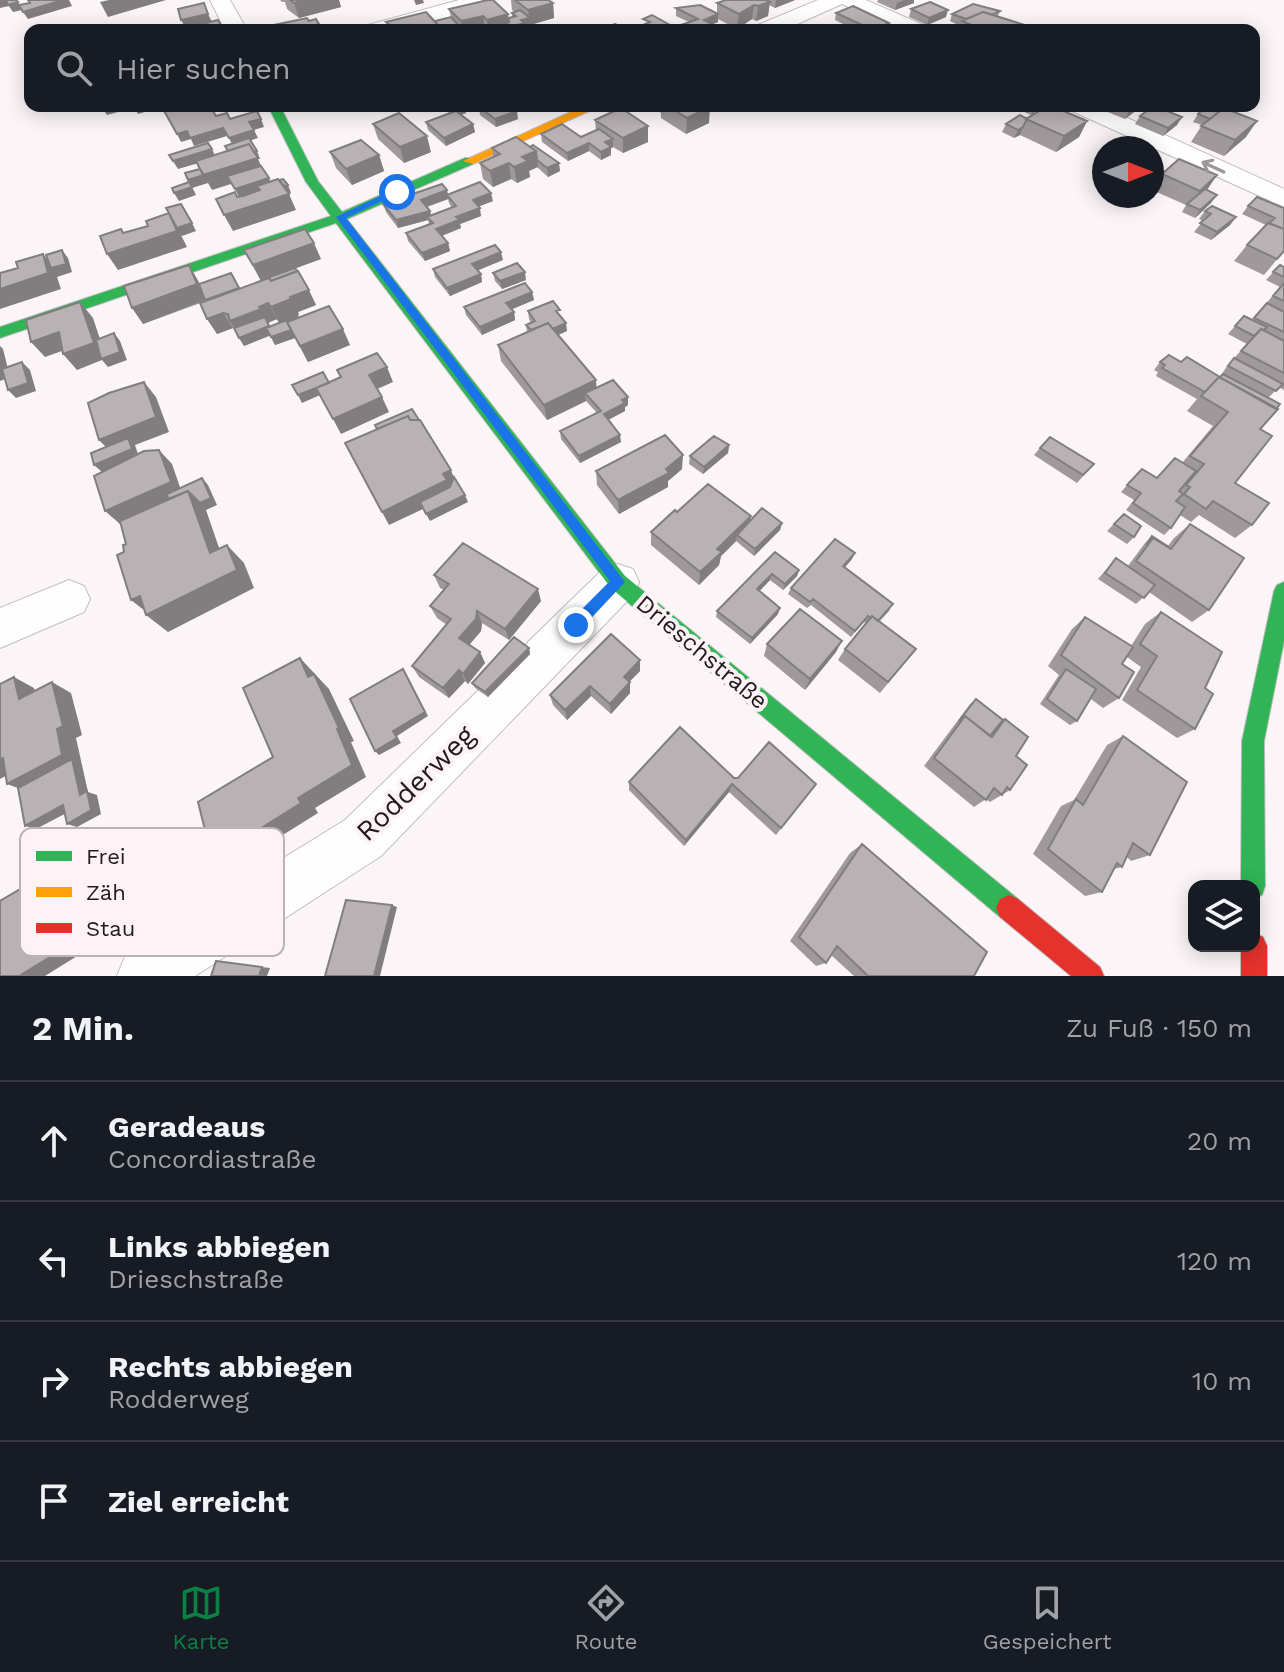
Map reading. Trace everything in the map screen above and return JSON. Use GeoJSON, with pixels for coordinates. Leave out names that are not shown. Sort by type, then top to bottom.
{"type":"FeatureCollection","features":[{"type":"Feature","properties":{"kind":"street"},"geometry":{"type":"LineString","coordinates":[[220,0],[233,24]]}},
{"type":"Feature","properties":{"kind":"street"},"geometry":{"type":"LineString","coordinates":[[399,24],[462,8],[472,0]]}},
{"type":"Feature","properties":{"kind":"street"},"geometry":{"type":"LineString","coordinates":[[780,24],[835,0]]}},
{"type":"Feature","properties":{"kind":"street"},"geometry":{"type":"LineString","coordinates":[[849,0],[902,24]]}},
{"type":"Feature","properties":{"kind":"street","name":"Drieschstraße"},"geometry":{"type":"LineString","coordinates":[[277,112],[312,182],[618,582],[1091,976]]}},
{"type":"Feature","properties":{"kind":"street"},"geometry":{"type":"LineString","coordinates":[[0,333],[341,217],[580,112]]}},
{"type":"Feature","properties":{"kind":"street"},"geometry":{"type":"LineString","coordinates":[[1094,112],[1284,199]]}},
{"type":"Feature","properties":{"kind":"street","name":"Rodderweg"},"geometry":{"type":"LineString","coordinates":[[284,888],[363,838],[618,582]]}},
{"type":"Feature","properties":{"kind":"street"},"geometry":{"type":"LineString","coordinates":[[1253,880],[1253,741],[1284,591]]}},
{"type":"Feature","properties":{"kind":"street"},"geometry":{"type":"LineString","coordinates":[[0,628],[69,599]]}},
{"type":"Feature","properties":{"kind":"street"},"geometry":{"type":"LineString","coordinates":[[1254,952],[1254,976]]}},
{"type":"Feature","properties":{"kind":"street","name":"Rodderweg"},"geometry":{"type":"LineString","coordinates":[[145,976],[177,956]]}},
{"type":"Feature","properties":{"kind":"building"},"geometry":{"type":"Polygon","coordinates":[[[28,0],[63,0],[23,12],[19,5],[30,3],[28,0]]]}},
{"type":"Feature","properties":{"kind":"building"},"geometry":{"type":"Polygon","coordinates":[[[493,0],[508,14],[487,20],[483,16],[461,21],[449,9],[493,0]]]}},
{"type":"Feature","properties":{"kind":"building"},"geometry":{"type":"Polygon","coordinates":[[[515,0],[548,0],[553,3],[528,10],[515,0]]]}},
{"type":"Feature","properties":{"kind":"building"},"geometry":{"type":"Polygon","coordinates":[[[726,0],[770,2],[754,5],[739,14],[717,3],[726,0]]]}},
{"type":"Feature","properties":{"kind":"building"},"geometry":{"type":"Polygon","coordinates":[[[930,2],[948,10],[929,18],[911,9],[930,2]]]}},
{"type":"Feature","properties":{"kind":"building"},"geometry":{"type":"Polygon","coordinates":[[[204,3],[208,14],[181,20],[178,9],[204,3]]]}},
{"type":"Feature","properties":{"kind":"building"},"geometry":{"type":"Polygon","coordinates":[[[973,4],[1000,11],[992,15],[983,12],[966,19],[952,14],[973,4]]]}},
{"type":"Feature","properties":{"kind":"building"},"geometry":{"type":"Polygon","coordinates":[[[700,5],[718,14],[704,20],[712,24],[684,24],[698,19],[676,8],[700,5]]]}},
{"type":"Feature","properties":{"kind":"building"},"geometry":{"type":"Polygon","coordinates":[[[853,6],[889,23],[860,24],[836,13],[853,6]]]}},
{"type":"Feature","properties":{"kind":"building"},"geometry":{"type":"Polygon","coordinates":[[[520,10],[530,18],[521,20],[524,23],[521,24],[507,24],[505,22],[509,22],[509,18],[516,16],[512,13],[520,10]]]}},
{"type":"Feature","properties":{"kind":"building"},"geometry":{"type":"Polygon","coordinates":[[[426,12],[437,24],[388,24],[386,22],[426,12]]]}},
{"type":"Feature","properties":{"kind":"building"},"geometry":{"type":"Polygon","coordinates":[[[983,12],[1022,24],[969,24],[962,21],[983,12]]]}},
{"type":"Feature","properties":{"kind":"building"},"geometry":{"type":"Polygon","coordinates":[[[652,15],[668,24],[645,24],[650,22],[643,19],[652,15]]]}},
{"type":"Feature","properties":{"kind":"building"},"geometry":{"type":"Polygon","coordinates":[[[451,17],[457,24],[437,24],[435,21],[451,17]]]}},
{"type":"Feature","properties":{"kind":"building"},"geometry":{"type":"Polygon","coordinates":[[[307,18],[309,21],[316,19],[319,24],[278,24],[307,18]]]}},
{"type":"Feature","properties":{"kind":"building"},"geometry":{"type":"Polygon","coordinates":[[[165,112],[214,112],[216,116],[227,113],[230,119],[258,112],[261,119],[249,122],[254,130],[229,138],[223,128],[190,138],[187,131],[177,134],[165,112]]]}},
{"type":"Feature","properties":{"kind":"building"},"geometry":{"type":"Polygon","coordinates":[[[457,112],[473,124],[444,138],[426,122],[457,112]]]}},
{"type":"Feature","properties":{"kind":"building"},"geometry":{"type":"Polygon","coordinates":[[[486,112],[514,112],[495,119],[486,112]]]}},
{"type":"Feature","properties":{"kind":"building"},"geometry":{"type":"Polygon","coordinates":[[[612,112],[627,112],[648,126],[623,138],[595,120],[612,112]]]}},
{"type":"Feature","properties":{"kind":"building"},"geometry":{"type":"Polygon","coordinates":[[[678,112],[700,112],[687,118],[678,112]]]}},
{"type":"Feature","properties":{"kind":"building"},"geometry":{"type":"Polygon","coordinates":[[[1038,112],[1066,112],[1087,121],[1064,136],[1026,119],[1038,112]]]}},
{"type":"Feature","properties":{"kind":"building"},"geometry":{"type":"Polygon","coordinates":[[[1146,112],[1169,112],[1182,117],[1168,128],[1140,116],[1146,112]]]}},
{"type":"Feature","properties":{"kind":"building"},"geometry":{"type":"Polygon","coordinates":[[[1200,112],[1219,112],[1210,119],[1198,114],[1200,112]]]}},
{"type":"Feature","properties":{"kind":"building"},"geometry":{"type":"Polygon","coordinates":[[[1219,112],[1234,112],[1257,121],[1235,140],[1201,126],[1219,112]]]}},
{"type":"Feature","properties":{"kind":"building"},"geometry":{"type":"Polygon","coordinates":[[[399,113],[427,136],[400,147],[373,124],[399,113]]]}},
{"type":"Feature","properties":{"kind":"building"},"geometry":{"type":"Polygon","coordinates":[[[1020,115],[1027,119],[1023,127],[1018,130],[1006,124],[1020,115]]]}},
{"type":"Feature","properties":{"kind":"building"},"geometry":{"type":"Polygon","coordinates":[[[562,124],[581,137],[599,129],[613,139],[605,142],[611,147],[601,152],[589,143],[567,153],[541,134],[562,124]]]}},
{"type":"Feature","properties":{"kind":"building"},"geometry":{"type":"Polygon","coordinates":[[[516,137],[536,151],[522,157],[528,161],[514,167],[509,163],[490,171],[480,163],[500,154],[492,148],[516,137]]]}},
{"type":"Feature","properties":{"kind":"building"},"geometry":{"type":"Polygon","coordinates":[[[249,138],[257,151],[254,152],[249,144],[228,151],[225,146],[249,138]]]}},
{"type":"Feature","properties":{"kind":"building"},"geometry":{"type":"Polygon","coordinates":[[[361,140],[379,155],[346,169],[330,152],[361,140]]]}},
{"type":"Feature","properties":{"kind":"building"},"geometry":{"type":"Polygon","coordinates":[[[208,143],[212,149],[173,161],[169,155],[208,143]]]}},
{"type":"Feature","properties":{"kind":"building"},"geometry":{"type":"Polygon","coordinates":[[[249,144],[258,158],[203,175],[196,161],[249,144]]]}},
{"type":"Feature","properties":{"kind":"building"},"geometry":{"type":"Polygon","coordinates":[[[533,145],[559,163],[547,168],[537,160],[536,151],[530,147],[533,145]]]}},
{"type":"Feature","properties":{"kind":"building"},"geometry":{"type":"Polygon","coordinates":[[[1179,159],[1217,175],[1200,191],[1164,172],[1179,159]]]}},
{"type":"Feature","properties":{"kind":"building"},"geometry":{"type":"Polygon","coordinates":[[[261,166],[269,178],[235,189],[227,176],[261,166]]]}},
{"type":"Feature","properties":{"kind":"building"},"geometry":{"type":"Polygon","coordinates":[[[200,169],[204,175],[188,180],[185,173],[200,169]]]}},
{"type":"Feature","properties":{"kind":"building"},"geometry":{"type":"Polygon","coordinates":[[[278,179],[289,194],[224,215],[216,199],[235,192],[237,197],[243,196],[260,190],[257,186],[278,179]]]}},
{"type":"Feature","properties":{"kind":"building"},"geometry":{"type":"Polygon","coordinates":[[[189,182],[192,187],[174,193],[172,188],[189,182]]]}},
{"type":"Feature","properties":{"kind":"building"},"geometry":{"type":"Polygon","coordinates":[[[480,182],[491,193],[473,200],[480,208],[436,229],[448,243],[422,253],[406,233],[433,223],[427,217],[456,206],[447,195],[480,182]]]}},
{"type":"Feature","properties":{"kind":"building"},"geometry":{"type":"Polygon","coordinates":[[[442,184],[447,190],[421,200],[430,211],[396,220],[383,204],[442,184]]]}},
{"type":"Feature","properties":{"kind":"building"},"geometry":{"type":"Polygon","coordinates":[[[1205,189],[1217,195],[1200,210],[1187,204],[1205,189]]]}},
{"type":"Feature","properties":{"kind":"building"},"geometry":{"type":"Polygon","coordinates":[[[1257,197],[1284,208],[1284,229],[1269,223],[1275,218],[1248,206],[1257,197]]]}},
{"type":"Feature","properties":{"kind":"building"},"geometry":{"type":"Polygon","coordinates":[[[181,204],[192,223],[177,228],[166,208],[181,204]]]}},
{"type":"Feature","properties":{"kind":"building"},"geometry":{"type":"Polygon","coordinates":[[[1212,206],[1236,217],[1217,232],[1200,223],[1211,214],[1205,211],[1212,206]]]}},
{"type":"Feature","properties":{"kind":"building"},"geometry":{"type":"Polygon","coordinates":[[[169,213],[177,231],[107,254],[100,236],[121,229],[123,233],[148,226],[146,221],[169,213]]]}},
{"type":"Feature","properties":{"kind":"building"},"geometry":{"type":"Polygon","coordinates":[[[1268,223],[1284,229],[1284,251],[1277,259],[1247,245],[1268,223]]]}},
{"type":"Feature","properties":{"kind":"building"},"geometry":{"type":"Polygon","coordinates":[[[305,229],[314,243],[253,265],[244,250],[305,229]]]}},
{"type":"Feature","properties":{"kind":"building"},"geometry":{"type":"Polygon","coordinates":[[[495,245],[501,252],[472,264],[481,274],[447,288],[433,269],[495,245]]]}},
{"type":"Feature","properties":{"kind":"building"},"geometry":{"type":"Polygon","coordinates":[[[62,250],[66,264],[51,268],[46,255],[62,250]]]}},
{"type":"Feature","properties":{"kind":"building"},"geometry":{"type":"Polygon","coordinates":[[[43,254],[48,273],[0,289],[0,273],[18,268],[16,262],[43,254]]]}},
{"type":"Feature","properties":{"kind":"building"},"geometry":{"type":"Polygon","coordinates":[[[517,263],[525,272],[500,281],[493,273],[517,263]]]}},
{"type":"Feature","properties":{"kind":"building"},"geometry":{"type":"Polygon","coordinates":[[[189,265],[197,284],[132,308],[124,286],[189,265]]]}},
{"type":"Feature","properties":{"kind":"building"},"geometry":{"type":"Polygon","coordinates":[[[1280,265],[1284,267],[1284,277],[1273,272],[1280,265]]]}},
{"type":"Feature","properties":{"kind":"building"},"geometry":{"type":"Polygon","coordinates":[[[295,268],[297,271],[271,281],[267,278],[295,268]]]}},
{"type":"Feature","properties":{"kind":"building"},"geometry":{"type":"Polygon","coordinates":[[[298,271],[309,290],[271,307],[268,303],[259,307],[261,309],[230,321],[228,314],[223,313],[207,319],[200,303],[269,278],[271,281],[298,271]]]}},
{"type":"Feature","properties":{"kind":"building"},"geometry":{"type":"Polygon","coordinates":[[[231,273],[239,288],[205,300],[199,284],[231,273]]]}},
{"type":"Feature","properties":{"kind":"building"},"geometry":{"type":"Polygon","coordinates":[[[525,283],[532,292],[506,303],[514,312],[480,327],[464,307],[525,283]]]}},
{"type":"Feature","properties":{"kind":"building"},"geometry":{"type":"Polygon","coordinates":[[[1284,283],[1284,301],[1273,296],[1284,283]]]}},
{"type":"Feature","properties":{"kind":"building"},"geometry":{"type":"Polygon","coordinates":[[[553,301],[560,310],[556,311],[566,323],[553,329],[548,323],[531,330],[526,325],[535,321],[528,311],[553,301]]]}},
{"type":"Feature","properties":{"kind":"building"},"geometry":{"type":"Polygon","coordinates":[[[80,302],[94,343],[63,354],[59,332],[31,342],[26,320],[80,302]]]}},
{"type":"Feature","properties":{"kind":"building"},"geometry":{"type":"Polygon","coordinates":[[[1267,303],[1284,312],[1284,332],[1254,318],[1267,303]]]}},
{"type":"Feature","properties":{"kind":"building"},"geometry":{"type":"Polygon","coordinates":[[[329,306],[343,329],[300,346],[287,322],[329,306]]]}},
{"type":"Feature","properties":{"kind":"building"},"geometry":{"type":"Polygon","coordinates":[[[297,316],[287,322],[291,330],[271,337],[266,328],[297,316]]]}},
{"type":"Feature","properties":{"kind":"building"},"geometry":{"type":"Polygon","coordinates":[[[1244,316],[1267,327],[1254,336],[1235,326],[1244,316]]]}},
{"type":"Feature","properties":{"kind":"building"},"geometry":{"type":"Polygon","coordinates":[[[265,317],[269,326],[239,338],[234,328],[265,317]]]}},
{"type":"Feature","properties":{"kind":"building"},"geometry":{"type":"Polygon","coordinates":[[[548,323],[596,380],[544,405],[498,345],[548,323]]]}},
{"type":"Feature","properties":{"kind":"building"},"geometry":{"type":"Polygon","coordinates":[[[1261,329],[1284,341],[1284,373],[1241,351],[1261,329]]]}},
{"type":"Feature","properties":{"kind":"building"},"geometry":{"type":"Polygon","coordinates":[[[114,333],[120,352],[101,359],[96,340],[114,333]]]}},
{"type":"Feature","properties":{"kind":"building"},"geometry":{"type":"Polygon","coordinates":[[[377,353],[387,367],[369,375],[382,397],[333,419],[316,388],[341,377],[337,370],[377,353]]]}},
{"type":"Feature","properties":{"kind":"building"},"geometry":{"type":"Polygon","coordinates":[[[1169,355],[1181,362],[1187,357],[1220,377],[1223,374],[1280,404],[1276,409],[1219,377],[1205,392],[1162,368],[1165,365],[1160,362],[1169,355]]]}},
{"type":"Feature","properties":{"kind":"building"},"geometry":{"type":"Polygon","coordinates":[[[1234,358],[1283,384],[1276,391],[1228,366],[1234,358]]]}},
{"type":"Feature","properties":{"kind":"building"},"geometry":{"type":"Polygon","coordinates":[[[22,362],[28,383],[8,390],[2,369],[22,362]]]}},
{"type":"Feature","properties":{"kind":"building"},"geometry":{"type":"Polygon","coordinates":[[[323,372],[329,383],[298,395],[292,385],[323,372]]]}},
{"type":"Feature","properties":{"kind":"building"},"geometry":{"type":"Polygon","coordinates":[[[1219,377],[1278,409],[1260,429],[1272,436],[1235,483],[1269,503],[1252,525],[1213,501],[1206,509],[1184,494],[1190,487],[1186,485],[1204,464],[1190,456],[1228,412],[1201,396],[1219,377]]]}},
{"type":"Feature","properties":{"kind":"building"},"geometry":{"type":"Polygon","coordinates":[[[613,380],[628,397],[622,400],[625,403],[604,414],[620,435],[579,456],[560,431],[601,411],[585,393],[613,380]]]}},
{"type":"Feature","properties":{"kind":"building"},"geometry":{"type":"Polygon","coordinates":[[[144,382],[156,417],[99,440],[88,403],[144,382]]]}},
{"type":"Feature","properties":{"kind":"building"},"geometry":{"type":"Polygon","coordinates":[[[412,409],[419,420],[410,420],[408,416],[377,429],[375,425],[412,409]]]}},
{"type":"Feature","properties":{"kind":"building"},"geometry":{"type":"Polygon","coordinates":[[[408,416],[410,420],[420,420],[451,470],[443,474],[447,480],[382,512],[345,443],[408,416]]]}},
{"type":"Feature","properties":{"kind":"building"},"geometry":{"type":"Polygon","coordinates":[[[665,435],[683,455],[666,469],[669,473],[618,500],[596,471],[665,435]]]}},
{"type":"Feature","properties":{"kind":"building"},"geometry":{"type":"Polygon","coordinates":[[[714,436],[729,445],[704,467],[690,456],[714,436]]]}},
{"type":"Feature","properties":{"kind":"building"},"geometry":{"type":"Polygon","coordinates":[[[1050,437],[1094,464],[1083,475],[1040,448],[1050,437]]]}},
{"type":"Feature","properties":{"kind":"building"},"geometry":{"type":"Polygon","coordinates":[[[128,438],[132,449],[94,465],[91,453],[128,438]]]}},
{"type":"Feature","properties":{"kind":"building"},"geometry":{"type":"Polygon","coordinates":[[[159,450],[171,482],[105,511],[94,476],[144,451],[159,450]]]}},
{"type":"Feature","properties":{"kind":"building"},"geometry":{"type":"Polygon","coordinates":[[[1175,458],[1196,471],[1179,491],[1183,494],[1176,501],[1185,507],[1171,528],[1133,503],[1141,493],[1127,485],[1142,469],[1157,478],[1175,458]]]}},
{"type":"Feature","properties":{"kind":"building"},"geometry":{"type":"Polygon","coordinates":[[[454,477],[465,495],[426,514],[420,502],[450,487],[454,477]]]}},
{"type":"Feature","properties":{"kind":"building"},"geometry":{"type":"Polygon","coordinates":[[[202,478],[211,498],[200,503],[188,491],[168,499],[167,494],[202,478]]]}},
{"type":"Feature","properties":{"kind":"building"},"geometry":{"type":"Polygon","coordinates":[[[708,484],[751,516],[717,549],[722,552],[700,572],[651,532],[708,484]]]}},
{"type":"Feature","properties":{"kind":"building"},"geometry":{"type":"Polygon","coordinates":[[[188,491],[210,553],[227,545],[237,570],[146,615],[140,596],[131,600],[117,555],[124,552],[123,545],[126,544],[120,521],[188,491]]]}},
{"type":"Feature","properties":{"kind":"building"},"geometry":{"type":"Polygon","coordinates":[[[762,508],[782,523],[755,549],[737,535],[762,508]]]}},
{"type":"Feature","properties":{"kind":"building"},"geometry":{"type":"Polygon","coordinates":[[[1124,514],[1141,526],[1134,537],[1114,524],[1124,514]]]}},
{"type":"Feature","properties":{"kind":"building"},"geometry":{"type":"Polygon","coordinates":[[[1190,524],[1244,558],[1209,610],[1136,561],[1153,538],[1171,549],[1190,524]]]}},
{"type":"Feature","properties":{"kind":"building"},"geometry":{"type":"Polygon","coordinates":[[[835,539],[855,553],[843,566],[893,604],[878,621],[868,616],[855,631],[813,599],[810,602],[791,588],[835,539]]]}},
{"type":"Feature","properties":{"kind":"building"},"geometry":{"type":"Polygon","coordinates":[[[463,543],[538,589],[505,629],[477,611],[476,619],[459,638],[480,652],[463,674],[459,670],[443,688],[412,666],[451,619],[430,606],[449,584],[434,575],[463,543]]]}},
{"type":"Feature","properties":{"kind":"building"},"geometry":{"type":"Polygon","coordinates":[[[775,552],[799,570],[785,584],[772,574],[757,589],[780,608],[752,638],[717,611],[775,552]]]}},
{"type":"Feature","properties":{"kind":"building"},"geometry":{"type":"Polygon","coordinates":[[[1116,558],[1155,585],[1144,598],[1105,573],[1116,558]]]}},
{"type":"Feature","properties":{"kind":"building"},"geometry":{"type":"Polygon","coordinates":[[[800,609],[842,641],[810,679],[767,644],[800,609]]]}},
{"type":"Feature","properties":{"kind":"building"},"geometry":{"type":"Polygon","coordinates":[[[1161,612],[1222,652],[1205,688],[1213,694],[1195,729],[1137,690],[1157,656],[1140,644],[1161,612]]]}},
{"type":"Feature","properties":{"kind":"building"},"geometry":{"type":"Polygon","coordinates":[[[872,616],[916,649],[888,682],[845,649],[872,616]]]}},
{"type":"Feature","properties":{"kind":"building"},"geometry":{"type":"Polygon","coordinates":[[[1085,617],[1133,647],[1122,664],[1134,672],[1119,698],[1061,655],[1085,617]]]}},
{"type":"Feature","properties":{"kind":"building"},"geometry":{"type":"Polygon","coordinates":[[[611,634],[640,660],[624,677],[630,682],[610,704],[590,686],[565,710],[550,695],[611,634]]]}},
{"type":"Feature","properties":{"kind":"building"},"geometry":{"type":"Polygon","coordinates":[[[514,637],[529,648],[485,692],[472,683],[514,637]]]}},
{"type":"Feature","properties":{"kind":"building"},"geometry":{"type":"Polygon","coordinates":[[[300,658],[308,677],[314,674],[352,765],[298,798],[301,803],[261,828],[204,828],[198,802],[273,757],[243,688],[300,658]]]}},
{"type":"Feature","properties":{"kind":"building"},"geometry":{"type":"Polygon","coordinates":[[[403,669],[425,712],[393,731],[397,738],[375,751],[350,699],[403,669]]]}},
{"type":"Feature","properties":{"kind":"building"},"geometry":{"type":"Polygon","coordinates":[[[1066,669],[1096,689],[1077,721],[1047,699],[1066,669]]]}},
{"type":"Feature","properties":{"kind":"building"},"geometry":{"type":"Polygon","coordinates":[[[14,677],[19,699],[52,682],[63,726],[57,729],[62,755],[7,784],[3,758],[0,759],[0,684],[14,677]]]}},
{"type":"Feature","properties":{"kind":"building"},"geometry":{"type":"Polygon","coordinates":[[[976,699],[1003,720],[990,736],[965,716],[959,721],[976,699]]]}},
{"type":"Feature","properties":{"kind":"building"},"geometry":{"type":"Polygon","coordinates":[[[965,716],[992,737],[1005,719],[1028,737],[1016,756],[1027,765],[1010,790],[1007,787],[1002,795],[994,788],[986,800],[934,758],[965,716]]]}},
{"type":"Feature","properties":{"kind":"building"},"geometry":{"type":"Polygon","coordinates":[[[680,727],[734,778],[738,778],[769,742],[816,784],[781,828],[732,784],[686,840],[629,782],[680,727]]]}},
{"type":"Feature","properties":{"kind":"building"},"geometry":{"type":"Polygon","coordinates":[[[1123,736],[1187,782],[1150,855],[1133,843],[1122,867],[1117,863],[1102,892],[1048,849],[1076,799],[1083,805],[1123,736]]]}},
{"type":"Feature","properties":{"kind":"building"},"geometry":{"type":"Polygon","coordinates":[[[72,759],[80,795],[87,791],[91,810],[67,824],[63,805],[25,826],[18,788],[72,759]]]}},
{"type":"Feature","properties":{"kind":"building"},"geometry":{"type":"Polygon","coordinates":[[[862,844],[987,952],[974,976],[868,976],[837,946],[826,963],[799,937],[862,844]]]}},
{"type":"Feature","properties":{"kind":"building"},"geometry":{"type":"Polygon","coordinates":[[[20,889],[20,956],[52,956],[19,976],[0,976],[0,901],[20,889]]]}},
{"type":"Feature","properties":{"kind":"building"},"geometry":{"type":"Polygon","coordinates":[[[346,900],[392,905],[374,976],[325,976],[346,900]]]}},
{"type":"Feature","properties":{"kind":"building"},"geometry":{"type":"Polygon","coordinates":[[[216,961],[262,967],[259,976],[211,976],[216,961]]]}},
{"type":"Feature","properties":{"kind":"traffic: fast"},"geometry":{"type":"LineString","coordinates":[[277,112],[312,182],[618,582],[1009,908]]}},
{"type":"Feature","properties":{"kind":"traffic: fast"},"geometry":{"type":"LineString","coordinates":[[0,333],[341,217],[469,161]]}},
{"type":"Feature","properties":{"kind":"traffic: fast"},"geometry":{"type":"LineString","coordinates":[[1253,880],[1253,741],[1284,591]]}},
{"type":"Feature","properties":{"kind":"traffic: slow"},"geometry":{"type":"LineString","coordinates":[[469,161],[580,112]]}},
{"type":"Feature","properties":{"kind":"traffic: jam"},"geometry":{"type":"LineString","coordinates":[[1009,908],[1091,976]]}},
{"type":"Feature","properties":{"kind":"traffic: jam"},"geometry":{"type":"LineString","coordinates":[[1254,952],[1254,976]]}},
{"type":"Feature","properties":{"kind":"route"},"geometry":{"type":"LineString","coordinates":[[397,192],[341,217],[618,582],[576,625]]}}]}
